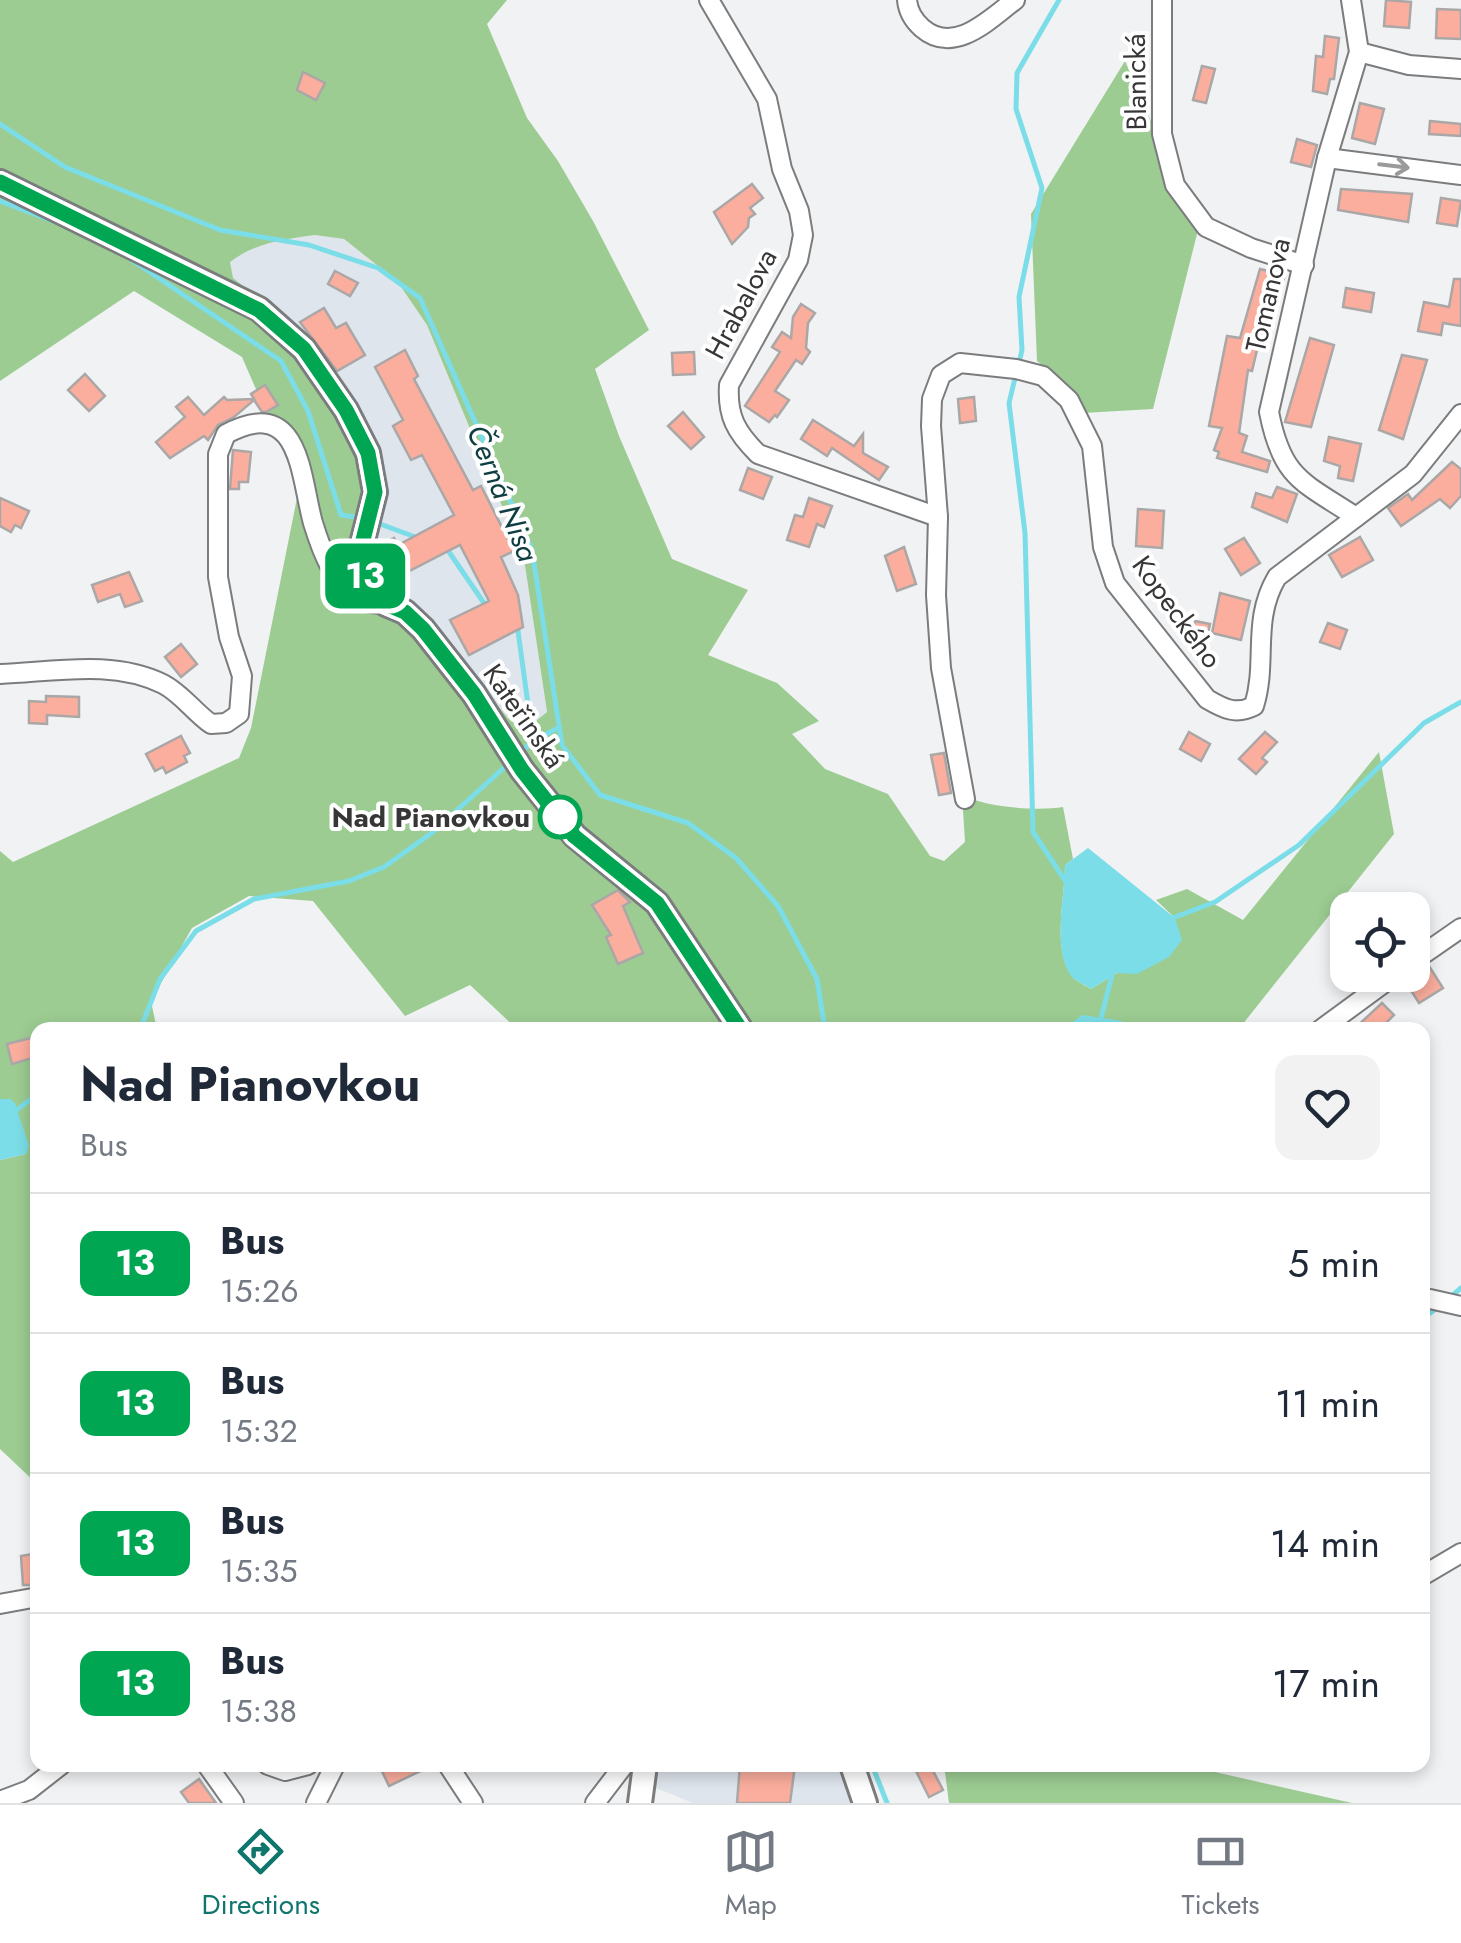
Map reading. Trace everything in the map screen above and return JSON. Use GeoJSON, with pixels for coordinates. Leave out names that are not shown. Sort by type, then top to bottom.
{"type":"FeatureCollection","features":[{"type":"Feature","properties":{"kind":"street","name":"Hrabalova"},"geometry":{"type":"LineString","coordinates":[[709,0],[767,99],[782,169],[799,211],[803,235],[798,260],[730,385],[728,408],[736,432],[758,454],[938,517]]}},
{"type":"Feature","properties":{"kind":"street"},"geometry":{"type":"LineString","coordinates":[[907,0],[908,11],[922,28],[936,37],[954,38],[974,31],[1015,0]]}},
{"type":"Feature","properties":{"kind":"street","name":"Blanická"},"geometry":{"type":"LineString","coordinates":[[1162,0],[1162,134],[1175,185],[1206,227],[1251,248],[1304,265]]}},
{"type":"Feature","properties":{"kind":"street"},"geometry":{"type":"LineString","coordinates":[[1351,0],[1359,52],[1409,65],[1461,69]]}},
{"type":"Feature","properties":{"kind":"street","name":"Tomanova"},"geometry":{"type":"LineString","coordinates":[[1356,517],[1290,472],[1275,444],[1270,412],[1328,158],[1359,52]]}},
{"type":"Feature","properties":{"kind":"street"},"geometry":{"type":"LineString","coordinates":[[1328,158],[1461,175]]}},
{"type":"Feature","properties":{"kind":"street","name":"Kateřinská"},"geometry":{"type":"LineString","coordinates":[[0,182],[259,310],[304,349],[346,410],[368,453],[375,492],[361,548],[370,588],[423,629],[474,694],[522,770],[574,836],[657,903],[736,1022]]}},
{"type":"Feature","properties":{"kind":"street","name":"Kopeckého"},"geometry":{"type":"LineString","coordinates":[[965,799],[940,668],[936,594],[938,517],[931,426],[932,398],[942,375],[960,363],[1016,369],[1043,376],[1069,400],[1092,446],[1103,547],[1115,584],[1207,699],[1226,710],[1243,712],[1254,706],[1260,685],[1260,624],[1268,594],[1278,577],[1413,474],[1461,414]]}},
{"type":"Feature","properties":{"kind":"street"},"geometry":{"type":"LineString","coordinates":[[0,674],[94,668],[145,677],[167,686],[211,724],[226,723],[239,714],[242,676],[218,578],[218,454],[226,434],[256,422],[288,437],[297,448],[312,520],[328,561],[342,583],[363,602],[386,604]]}},
{"type":"Feature","properties":{"kind":"street"},"geometry":{"type":"LineString","coordinates":[[1430,950],[1461,928]]}},
{"type":"Feature","properties":{"kind":"street"},"geometry":{"type":"LineString","coordinates":[[1331,1022],[1372,992]]}},
{"type":"Feature","properties":{"kind":"street"},"geometry":{"type":"LineString","coordinates":[[1430,1299],[1461,1306]]}},
{"type":"Feature","properties":{"kind":"street"},"geometry":{"type":"LineString","coordinates":[[1430,1571],[1461,1552]]}},
{"type":"Feature","properties":{"kind":"street"},"geometry":{"type":"LineString","coordinates":[[0,1604],[30,1598]]}},
{"type":"Feature","properties":{"kind":"street"},"geometry":{"type":"LineString","coordinates":[[0,1801],[29,1790],[52,1772]]}},
{"type":"Feature","properties":{"kind":"street"},"geometry":{"type":"LineString","coordinates":[[212,1772],[234,1803]]}},
{"type":"Feature","properties":{"kind":"street"},"geometry":{"type":"LineString","coordinates":[[316,1803],[332,1772]]}},
{"type":"Feature","properties":{"kind":"street"},"geometry":{"type":"LineString","coordinates":[[453,1772],[473,1803]]}},
{"type":"Feature","properties":{"kind":"street"},"geometry":{"type":"LineString","coordinates":[[595,1803],[619,1772]]}},
{"type":"Feature","properties":{"kind":"street"},"geometry":{"type":"LineString","coordinates":[[640,1803],[645,1772]]}},
{"type":"Feature","properties":{"kind":"street"},"geometry":{"type":"LineString","coordinates":[[854,1772],[865,1803]]}},
{"type":"Feature","properties":{"kind":"shaded area"},"geometry":{"type":"Polygon","coordinates":[[[315,235],[344,239],[397,281],[427,325],[524,559],[547,713],[524,731],[508,718],[432,627],[371,573],[290,323],[233,278],[229,262],[245,251],[278,240],[315,235]]]}},
{"type":"Feature","properties":{"kind":"shaded area"},"geometry":{"type":"Polygon","coordinates":[[[653,1772],[846,1772],[855,1803],[693,1803],[651,1786],[653,1772]]]}},
{"type":"Feature","properties":{"kind":"green space"},"geometry":{"type":"Polygon","coordinates":[[[0,0],[507,0],[487,24],[527,118],[593,221],[649,330],[595,369],[619,436],[672,559],[748,590],[708,655],[777,683],[819,721],[792,734],[825,769],[888,794],[930,856],[944,861],[965,842],[962,794],[1011,807],[1063,807],[1073,859],[1065,865],[1062,951],[1071,975],[1091,989],[1117,973],[1175,918],[1156,900],[1187,889],[1243,920],[1379,752],[1394,834],[1348,892],[1330,892],[1330,914],[1244,1022],[509,1022],[470,985],[405,1016],[313,901],[249,896],[192,928],[151,1001],[155,1022],[30,1022],[30,1477],[0,1449],[0,1160],[26,1154],[9,1099],[0,1099],[0,851],[13,862],[239,758],[251,728],[299,488],[242,357],[134,291],[0,381],[0,0]],[[315,235],[281,240],[230,262],[233,278],[290,323],[375,449],[371,573],[432,627],[508,718],[524,731],[547,712],[524,559],[427,325],[397,281],[344,239],[315,235]]]}},
{"type":"Feature","properties":{"kind":"green space"},"geometry":{"type":"Polygon","coordinates":[[[1125,61],[1198,230],[1153,409],[1083,413],[1065,383],[1037,361],[1031,214],[1125,61]]]}},
{"type":"Feature","properties":{"kind":"green space"},"geometry":{"type":"Polygon","coordinates":[[[945,1772],[1215,1772],[1352,1803],[949,1803],[945,1772]]]}},
{"type":"Feature","properties":{"kind":"water"},"geometry":{"type":"Polygon","coordinates":[[[1088,848],[1175,918],[1182,940],[1169,957],[1137,974],[1117,973],[1091,989],[1071,976],[1065,965],[1061,937],[1065,865],[1088,848]]]}},
{"type":"Feature","properties":{"kind":"water"},"geometry":{"type":"Polygon","coordinates":[[[1082,1015],[1122,1021],[1122,1022],[1073,1022],[1082,1015]]]}},
{"type":"Feature","properties":{"kind":"water"},"geometry":{"type":"Polygon","coordinates":[[[0,1099],[15,1103],[29,1146],[26,1154],[0,1160],[0,1099]]]}},
{"type":"Feature","properties":{"kind":"building"},"geometry":{"type":"Polygon","coordinates":[[[1386,0],[1411,2],[1409,28],[1384,26],[1386,0]]]}},
{"type":"Feature","properties":{"kind":"building"},"geometry":{"type":"Polygon","coordinates":[[[1437,9],[1461,10],[1461,39],[1436,38],[1437,9]]]}},
{"type":"Feature","properties":{"kind":"building"},"geometry":{"type":"Polygon","coordinates":[[[1325,36],[1339,38],[1334,79],[1330,79],[1327,94],[1313,91],[1316,56],[1323,57],[1325,36]]]}},
{"type":"Feature","properties":{"kind":"building"},"geometry":{"type":"Polygon","coordinates":[[[1202,66],[1215,69],[1206,103],[1193,100],[1202,66]]]}},
{"type":"Feature","properties":{"kind":"building"},"geometry":{"type":"Polygon","coordinates":[[[303,72],[325,83],[316,100],[297,90],[303,72]]]}},
{"type":"Feature","properties":{"kind":"building"},"geometry":{"type":"Polygon","coordinates":[[[1360,103],[1384,109],[1375,144],[1352,138],[1360,103]]]}},
{"type":"Feature","properties":{"kind":"building"},"geometry":{"type":"Polygon","coordinates":[[[1430,121],[1461,124],[1461,136],[1429,134],[1430,121]]]}},
{"type":"Feature","properties":{"kind":"building"},"geometry":{"type":"Polygon","coordinates":[[[1297,139],[1317,145],[1311,167],[1291,162],[1297,139]]]}},
{"type":"Feature","properties":{"kind":"building"},"geometry":{"type":"Polygon","coordinates":[[[752,184],[763,198],[750,208],[755,214],[732,244],[714,212],[752,184]]]}},
{"type":"Feature","properties":{"kind":"building"},"geometry":{"type":"Polygon","coordinates":[[[1341,189],[1412,194],[1408,222],[1338,210],[1341,189]]]}},
{"type":"Feature","properties":{"kind":"building"},"geometry":{"type":"Polygon","coordinates":[[[1441,198],[1461,201],[1457,226],[1437,223],[1441,198]]]}},
{"type":"Feature","properties":{"kind":"building"},"geometry":{"type":"Polygon","coordinates":[[[1260,269],[1285,275],[1268,330],[1262,329],[1252,371],[1248,370],[1239,433],[1247,436],[1242,452],[1270,461],[1267,472],[1217,458],[1219,452],[1214,450],[1222,428],[1209,426],[1227,336],[1240,338],[1260,269]]]}},
{"type":"Feature","properties":{"kind":"building"},"geometry":{"type":"Polygon","coordinates":[[[335,271],[358,283],[350,296],[328,284],[335,271]]]}},
{"type":"Feature","properties":{"kind":"building"},"geometry":{"type":"Polygon","coordinates":[[[1454,279],[1461,279],[1461,326],[1443,323],[1441,335],[1418,331],[1424,302],[1449,307],[1454,279]]]}},
{"type":"Feature","properties":{"kind":"building"},"geometry":{"type":"Polygon","coordinates":[[[1346,288],[1374,293],[1371,312],[1343,307],[1346,288]]]}},
{"type":"Feature","properties":{"kind":"building"},"geometry":{"type":"Polygon","coordinates":[[[801,304],[815,313],[808,323],[806,348],[810,352],[802,364],[796,360],[775,391],[789,400],[769,422],[745,406],[780,352],[772,347],[782,332],[791,338],[793,317],[801,304]]]}},
{"type":"Feature","properties":{"kind":"building"},"geometry":{"type":"Polygon","coordinates":[[[324,308],[336,328],[346,323],[365,355],[337,371],[300,322],[324,308]]]}},
{"type":"Feature","properties":{"kind":"building"},"geometry":{"type":"Polygon","coordinates":[[[1310,338],[1334,345],[1311,427],[1285,422],[1310,338]]]}},
{"type":"Feature","properties":{"kind":"building"},"geometry":{"type":"Polygon","coordinates":[[[405,350],[418,376],[414,379],[473,490],[481,486],[514,551],[501,557],[518,595],[523,627],[469,655],[450,620],[489,601],[460,545],[388,582],[377,562],[377,547],[394,538],[398,545],[454,515],[422,455],[411,460],[393,426],[403,420],[375,367],[405,350]]]}},
{"type":"Feature","properties":{"kind":"building"},"geometry":{"type":"Polygon","coordinates":[[[694,352],[695,374],[673,375],[672,353],[694,352]]]}},
{"type":"Feature","properties":{"kind":"building"},"geometry":{"type":"Polygon","coordinates":[[[1402,355],[1427,360],[1403,439],[1379,430],[1402,355]]]}},
{"type":"Feature","properties":{"kind":"building"},"geometry":{"type":"Polygon","coordinates":[[[85,374],[105,396],[89,411],[68,390],[85,374]]]}},
{"type":"Feature","properties":{"kind":"building"},"geometry":{"type":"Polygon","coordinates":[[[265,385],[278,405],[266,412],[254,400],[218,425],[208,440],[204,436],[170,458],[156,442],[185,417],[176,407],[188,397],[204,415],[224,397],[254,399],[251,394],[265,385]]]}},
{"type":"Feature","properties":{"kind":"building"},"geometry":{"type":"Polygon","coordinates":[[[974,397],[976,421],[960,423],[958,399],[974,397]]]}},
{"type":"Feature","properties":{"kind":"building"},"geometry":{"type":"Polygon","coordinates":[[[683,412],[704,437],[691,449],[668,426],[683,412]]]}},
{"type":"Feature","properties":{"kind":"building"},"geometry":{"type":"Polygon","coordinates":[[[813,420],[854,446],[863,434],[863,453],[888,467],[879,480],[832,448],[827,456],[801,439],[813,420]]]}},
{"type":"Feature","properties":{"kind":"building"},"geometry":{"type":"Polygon","coordinates":[[[1329,437],[1361,444],[1353,481],[1338,478],[1340,466],[1324,461],[1329,437]]]}},
{"type":"Feature","properties":{"kind":"building"},"geometry":{"type":"Polygon","coordinates":[[[233,450],[251,452],[248,482],[239,482],[239,489],[230,489],[233,450]]]}},
{"type":"Feature","properties":{"kind":"building"},"geometry":{"type":"Polygon","coordinates":[[[1452,462],[1461,469],[1461,496],[1450,508],[1440,499],[1401,526],[1388,508],[1408,494],[1412,500],[1452,462]]]}},
{"type":"Feature","properties":{"kind":"building"},"geometry":{"type":"Polygon","coordinates":[[[748,468],[772,477],[763,499],[740,490],[748,468]]]}},
{"type":"Feature","properties":{"kind":"building"},"geometry":{"type":"Polygon","coordinates":[[[1277,487],[1297,494],[1287,522],[1252,507],[1256,493],[1272,498],[1277,487]]]}},
{"type":"Feature","properties":{"kind":"building"},"geometry":{"type":"Polygon","coordinates":[[[0,498],[29,511],[21,528],[15,525],[11,532],[0,526],[0,498]]]}},
{"type":"Feature","properties":{"kind":"building"},"geometry":{"type":"Polygon","coordinates":[[[809,498],[832,506],[824,527],[817,524],[809,547],[787,540],[795,515],[803,517],[809,498]]]}},
{"type":"Feature","properties":{"kind":"building"},"geometry":{"type":"Polygon","coordinates":[[[1138,509],[1164,511],[1162,548],[1136,546],[1138,509]]]}},
{"type":"Feature","properties":{"kind":"building"},"geometry":{"type":"Polygon","coordinates":[[[1360,537],[1373,560],[1342,577],[1329,555],[1360,537]]]}},
{"type":"Feature","properties":{"kind":"building"},"geometry":{"type":"Polygon","coordinates":[[[1244,538],[1260,563],[1241,575],[1225,549],[1244,538]]]}},
{"type":"Feature","properties":{"kind":"building"},"geometry":{"type":"Polygon","coordinates":[[[904,547],[916,584],[897,591],[885,556],[904,547]]]}},
{"type":"Feature","properties":{"kind":"building"},"geometry":{"type":"Polygon","coordinates":[[[129,572],[142,601],[125,607],[120,594],[98,602],[92,585],[129,572]]]}},
{"type":"Feature","properties":{"kind":"building"},"geometry":{"type":"Polygon","coordinates":[[[1220,593],[1250,601],[1241,640],[1212,633],[1220,593]]]}},
{"type":"Feature","properties":{"kind":"building"},"geometry":{"type":"Polygon","coordinates":[[[1195,621],[1210,624],[1205,647],[1190,643],[1195,621]]]}},
{"type":"Feature","properties":{"kind":"building"},"geometry":{"type":"Polygon","coordinates":[[[1328,623],[1347,630],[1340,649],[1320,642],[1328,623]]]}},
{"type":"Feature","properties":{"kind":"building"},"geometry":{"type":"Polygon","coordinates":[[[181,644],[197,664],[181,677],[165,657],[181,644]]]}},
{"type":"Feature","properties":{"kind":"building"},"geometry":{"type":"Polygon","coordinates":[[[46,696],[79,697],[79,717],[47,715],[47,724],[29,723],[29,701],[46,702],[46,696]]]}},
{"type":"Feature","properties":{"kind":"building"},"geometry":{"type":"Polygon","coordinates":[[[1189,732],[1210,744],[1201,761],[1180,749],[1189,732]]]}},
{"type":"Feature","properties":{"kind":"building"},"geometry":{"type":"Polygon","coordinates":[[[1265,732],[1277,742],[1262,758],[1267,762],[1256,774],[1239,759],[1265,732]]]}},
{"type":"Feature","properties":{"kind":"building"},"geometry":{"type":"Polygon","coordinates":[[[181,736],[190,753],[184,756],[187,762],[166,773],[163,767],[155,771],[146,754],[181,736]]]}},
{"type":"Feature","properties":{"kind":"building"},"geometry":{"type":"Polygon","coordinates":[[[944,753],[951,793],[939,795],[931,755],[944,753]]]}},
{"type":"Feature","properties":{"kind":"building"},"geometry":{"type":"Polygon","coordinates":[[[618,890],[630,902],[623,906],[643,953],[618,964],[606,937],[611,935],[592,905],[618,890]]]}},
{"type":"Feature","properties":{"kind":"building"},"geometry":{"type":"Polygon","coordinates":[[[1430,968],[1443,988],[1419,1003],[1412,992],[1430,992],[1430,968]]]}},
{"type":"Feature","properties":{"kind":"building"},"geometry":{"type":"Polygon","coordinates":[[[1382,1003],[1394,1015],[1387,1022],[1362,1022],[1382,1003]]]}},
{"type":"Feature","properties":{"kind":"building"},"geometry":{"type":"Polygon","coordinates":[[[30,1038],[30,1059],[12,1064],[7,1044],[30,1038]]]}},
{"type":"Feature","properties":{"kind":"building"},"geometry":{"type":"Polygon","coordinates":[[[30,1554],[30,1585],[23,1585],[21,1556],[30,1554]]]}},
{"type":"Feature","properties":{"kind":"building"},"geometry":{"type":"Polygon","coordinates":[[[382,1772],[418,1772],[389,1786],[382,1772]]]}},
{"type":"Feature","properties":{"kind":"building"},"geometry":{"type":"Polygon","coordinates":[[[739,1772],[794,1772],[790,1803],[737,1803],[739,1772]]]}},
{"type":"Feature","properties":{"kind":"building"},"geometry":{"type":"Polygon","coordinates":[[[916,1772],[934,1772],[943,1790],[929,1797],[916,1772]]]}},
{"type":"Feature","properties":{"kind":"building"},"geometry":{"type":"Polygon","coordinates":[[[199,1779],[216,1803],[189,1803],[181,1792],[199,1779]]]}},
{"type":"Feature","properties":{"kind":"waterway"},"geometry":{"type":"LineString","coordinates":[[1019,363],[1019,297],[1042,188],[1016,109],[1017,73],[1059,0]]}},
{"type":"Feature","properties":{"kind":"waterway","name":"Černá Nisa"},"geometry":{"type":"LineString","coordinates":[[0,124],[65,167],[220,230],[309,245],[378,268],[420,298],[532,550],[562,745],[600,795],[688,823],[736,858],[778,906],[817,979],[824,1022]]}},
{"type":"Feature","properties":{"kind":"waterway"},"geometry":{"type":"LineString","coordinates":[[0,201],[58,223]]}},
{"type":"Feature","properties":{"kind":"waterway"},"geometry":{"type":"LineString","coordinates":[[126,256],[281,361],[308,411],[341,515],[362,518]]}},
{"type":"Feature","properties":{"kind":"waterway"},"geometry":{"type":"LineString","coordinates":[[1016,374],[1009,403],[1025,533],[1033,832],[1068,885]]}},
{"type":"Feature","properties":{"kind":"waterway"},"geometry":{"type":"LineString","coordinates":[[372,521],[418,538]]}},
{"type":"Feature","properties":{"kind":"waterway"},"geometry":{"type":"LineString","coordinates":[[447,549],[486,606]]}},
{"type":"Feature","properties":{"kind":"waterway"},"geometry":{"type":"LineString","coordinates":[[514,628],[518,631],[533,741]]}},
{"type":"Feature","properties":{"kind":"waterway"},"geometry":{"type":"LineString","coordinates":[[1170,919],[1215,902],[1299,845],[1424,723],[1461,702]]}},
{"type":"Feature","properties":{"kind":"waterway"},"geometry":{"type":"LineString","coordinates":[[520,753],[558,728]]}},
{"type":"Feature","properties":{"kind":"waterway"},"geometry":{"type":"LineString","coordinates":[[143,1022],[160,979],[196,931],[254,899],[349,881],[384,867],[433,832],[508,764]]}},
{"type":"Feature","properties":{"kind":"waterway"},"geometry":{"type":"LineString","coordinates":[[1100,1022],[1112,975]]}},
{"type":"Feature","properties":{"kind":"waterway"},"geometry":{"type":"LineString","coordinates":[[14,1112],[30,1100]]}},
{"type":"Feature","properties":{"kind":"waterway"},"geometry":{"type":"LineString","coordinates":[[1453,1295],[1461,1288]]}},
{"type":"Feature","properties":{"kind":"waterway"},"geometry":{"type":"LineString","coordinates":[[1430,1313],[1437,1308]]}},
{"type":"Feature","properties":{"kind":"waterway","name":"Černá Nisa"},"geometry":{"type":"LineString","coordinates":[[875,1772],[887,1803]]}},
{"type":"Feature","properties":{"kind":"bus line","name":"13"},"geometry":{"type":"LineString","coordinates":[[0,182],[259,310],[304,349],[346,410],[368,453],[375,492],[361,548],[370,588],[423,629],[474,694],[522,770],[574,836],[657,903],[736,1022]]}},
{"type":"Feature","properties":{"kind":"place","name":"Nad Pianovkou"},"geometry":{"type":"Point","coordinates":[560,817]}}]}
